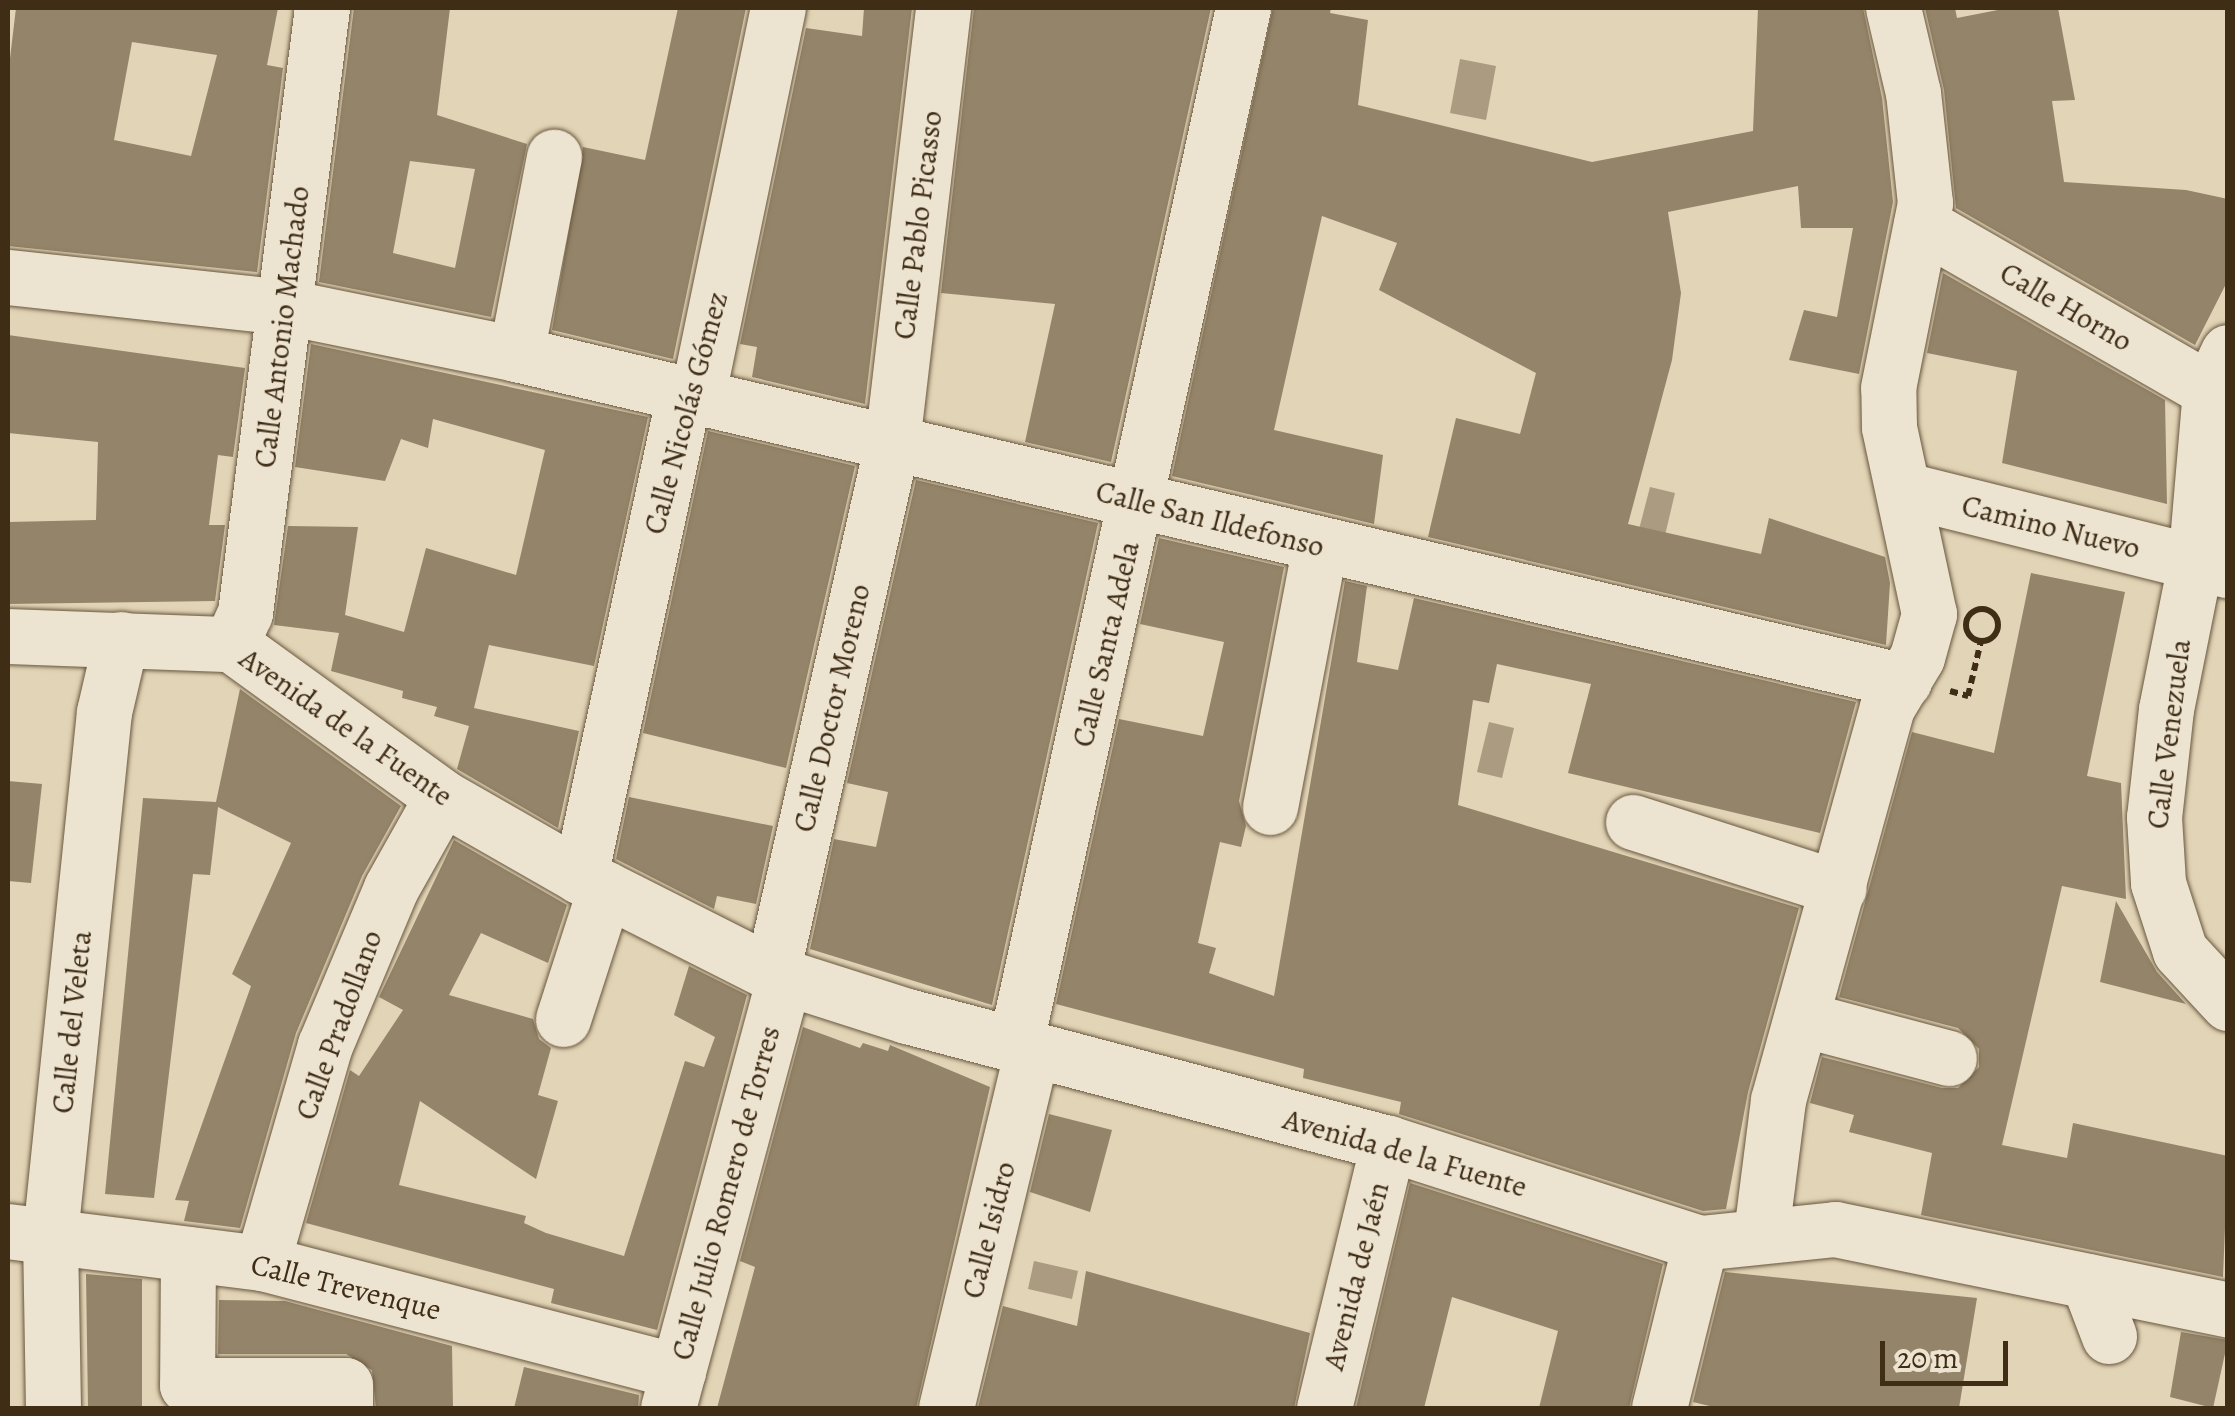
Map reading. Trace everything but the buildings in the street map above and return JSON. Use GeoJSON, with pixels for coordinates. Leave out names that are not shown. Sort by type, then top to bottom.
{"type":"FeatureCollection","features":[{"type":"Feature","properties":{"kind":"street","name":"Calle Antonio Machado"},"geometry":{"type":"LineString","coordinates":[[231,644],[245,614],[322,8]]}},
{"type":"Feature","properties":{"kind":"street","name":"Calle Nicolás Gómez"},"geometry":{"type":"LineString","coordinates":[[592,882],[680,415],[700,384],[778,8]]}},
{"type":"Feature","properties":{"kind":"street","name":"Calle Pablo Picasso"},"geometry":{"type":"LineString","coordinates":[[892,443],[943,8]]}},
{"type":"Feature","properties":{"kind":"street","name":"Calle Santa Adela"},"geometry":{"type":"LineString","coordinates":[[1024,1049],[1244,8]]}},
{"type":"Feature","properties":{"kind":"street"},"geometry":{"type":"LineString","coordinates":[[1761,1233],[1778,1100],[1888,707],[1904,681],[1929,614],[1906,490],[1889,427],[1888,388],[1925,203],[1913,93],[1893,8]]}},
{"type":"Feature","properties":{"kind":"street"},"geometry":{"type":"LineString","coordinates":[[516,354],[554,158]]}},
{"type":"Feature","properties":{"kind":"street","name":"Calle Horno"},"geometry":{"type":"LineString","coordinates":[[1921,224],[2219,371]]}},
{"type":"Feature","properties":{"kind":"street","name":"Calle San Ildefonso"},"geometry":{"type":"LineString","coordinates":[[8,277],[286,307],[516,354],[1904,681]]}},
{"type":"Feature","properties":{"kind":"street","name":"Calle Venezuela"},"geometry":{"type":"LineString","coordinates":[[2219,371],[2212,567],[2166,709],[2154,818],[2158,883],[2180,951],[2228,1003]]}},
{"type":"Feature","properties":{"kind":"street","name":"Calle Doctor Moreno"},"geometry":{"type":"LineString","coordinates":[[778,975],[892,443]]}},
{"type":"Feature","properties":{"kind":"street","name":"Camino Nuevo"},"geometry":{"type":"LineString","coordinates":[[1906,490],[2212,567]]}},
{"type":"Feature","properties":{"kind":"street"},"geometry":{"type":"LineString","coordinates":[[1270,808],[1320,546]]}},
{"type":"Feature","properties":{"kind":"street","name":"Avenida de la Fuente"},"geometry":{"type":"LineString","coordinates":[[8,636],[231,644],[442,798],[592,882],[778,975],[1024,1049],[1388,1143],[1700,1243],[1761,1233],[1835,1230],[2228,1310]]}},
{"type":"Feature","properties":{"kind":"street","name":"Calle del Veleta"},"geometry":{"type":"LineString","coordinates":[[52,1408],[29,1233],[104,712],[121,638]]}},
{"type":"Feature","properties":{"kind":"street","name":"Calle Pradollano"},"geometry":{"type":"LineString","coordinates":[[262,1263],[325,1045],[391,888],[442,798]]}},
{"type":"Feature","properties":{"kind":"street"},"geometry":{"type":"LineString","coordinates":[[1633,822],[1838,888]]}},
{"type":"Feature","properties":{"kind":"street"},"geometry":{"type":"LineString","coordinates":[[563,1019],[592,882]]}},
{"type":"Feature","properties":{"kind":"street","name":"Calle Julio Romero de Torres"},"geometry":{"type":"LineString","coordinates":[[673,1390],[778,975]]}},
{"type":"Feature","properties":{"kind":"street"},"geometry":{"type":"LineString","coordinates":[[1802,1019],[1949,1058]]}},
{"type":"Feature","properties":{"kind":"street","name":"Calle Isidro"},"geometry":{"type":"LineString","coordinates":[[946,1408],[1024,1049]]}},
{"type":"Feature","properties":{"kind":"street","name":"Avenida de Jaén"},"geometry":{"type":"LineString","coordinates":[[1324,1408],[1340,1249],[1388,1143]]}},
{"type":"Feature","properties":{"kind":"street","name":"Calle Trevenque"},"geometry":{"type":"LineString","coordinates":[[29,1233],[262,1263],[673,1390]]}},
{"type":"Feature","properties":{"kind":"street"},"geometry":{"type":"LineString","coordinates":[[1659,1408],[1700,1243]]}},
{"type":"Feature","properties":{"kind":"street"},"geometry":{"type":"LineString","coordinates":[[188,1254],[187,1384],[345,1385],[345,1408]]}},
{"type":"Feature","properties":{"kind":"street"},"geometry":{"type":"LineString","coordinates":[[2088,1281],[2109,1336]]}},
{"type":"Feature","properties":{"kind":"path"},"geometry":{"type":"LineString","coordinates":[[1980,609],[1996,615],[1999,624],[1980,642],[1966,630],[1971,612],[1980,609]]}},
{"type":"Feature","properties":{"kind":"shaded area"},"geometry":{"type":"Polygon","coordinates":[[[1460,59],[1496,66],[1486,120],[1450,113],[1460,59]]]}},
{"type":"Feature","properties":{"kind":"shaded area"},"geometry":{"type":"Polygon","coordinates":[[[1650,487],[1675,493],[1662,548],[1636,541],[1650,487]]]}},
{"type":"Feature","properties":{"kind":"shaded area"},"geometry":{"type":"Polygon","coordinates":[[[1489,722],[1514,728],[1502,778],[1477,772],[1489,722]]]}},
{"type":"Feature","properties":{"kind":"shaded area"},"geometry":{"type":"Polygon","coordinates":[[[1034,1261],[1078,1271],[1072,1299],[1028,1289],[1034,1261]]]}}]}
